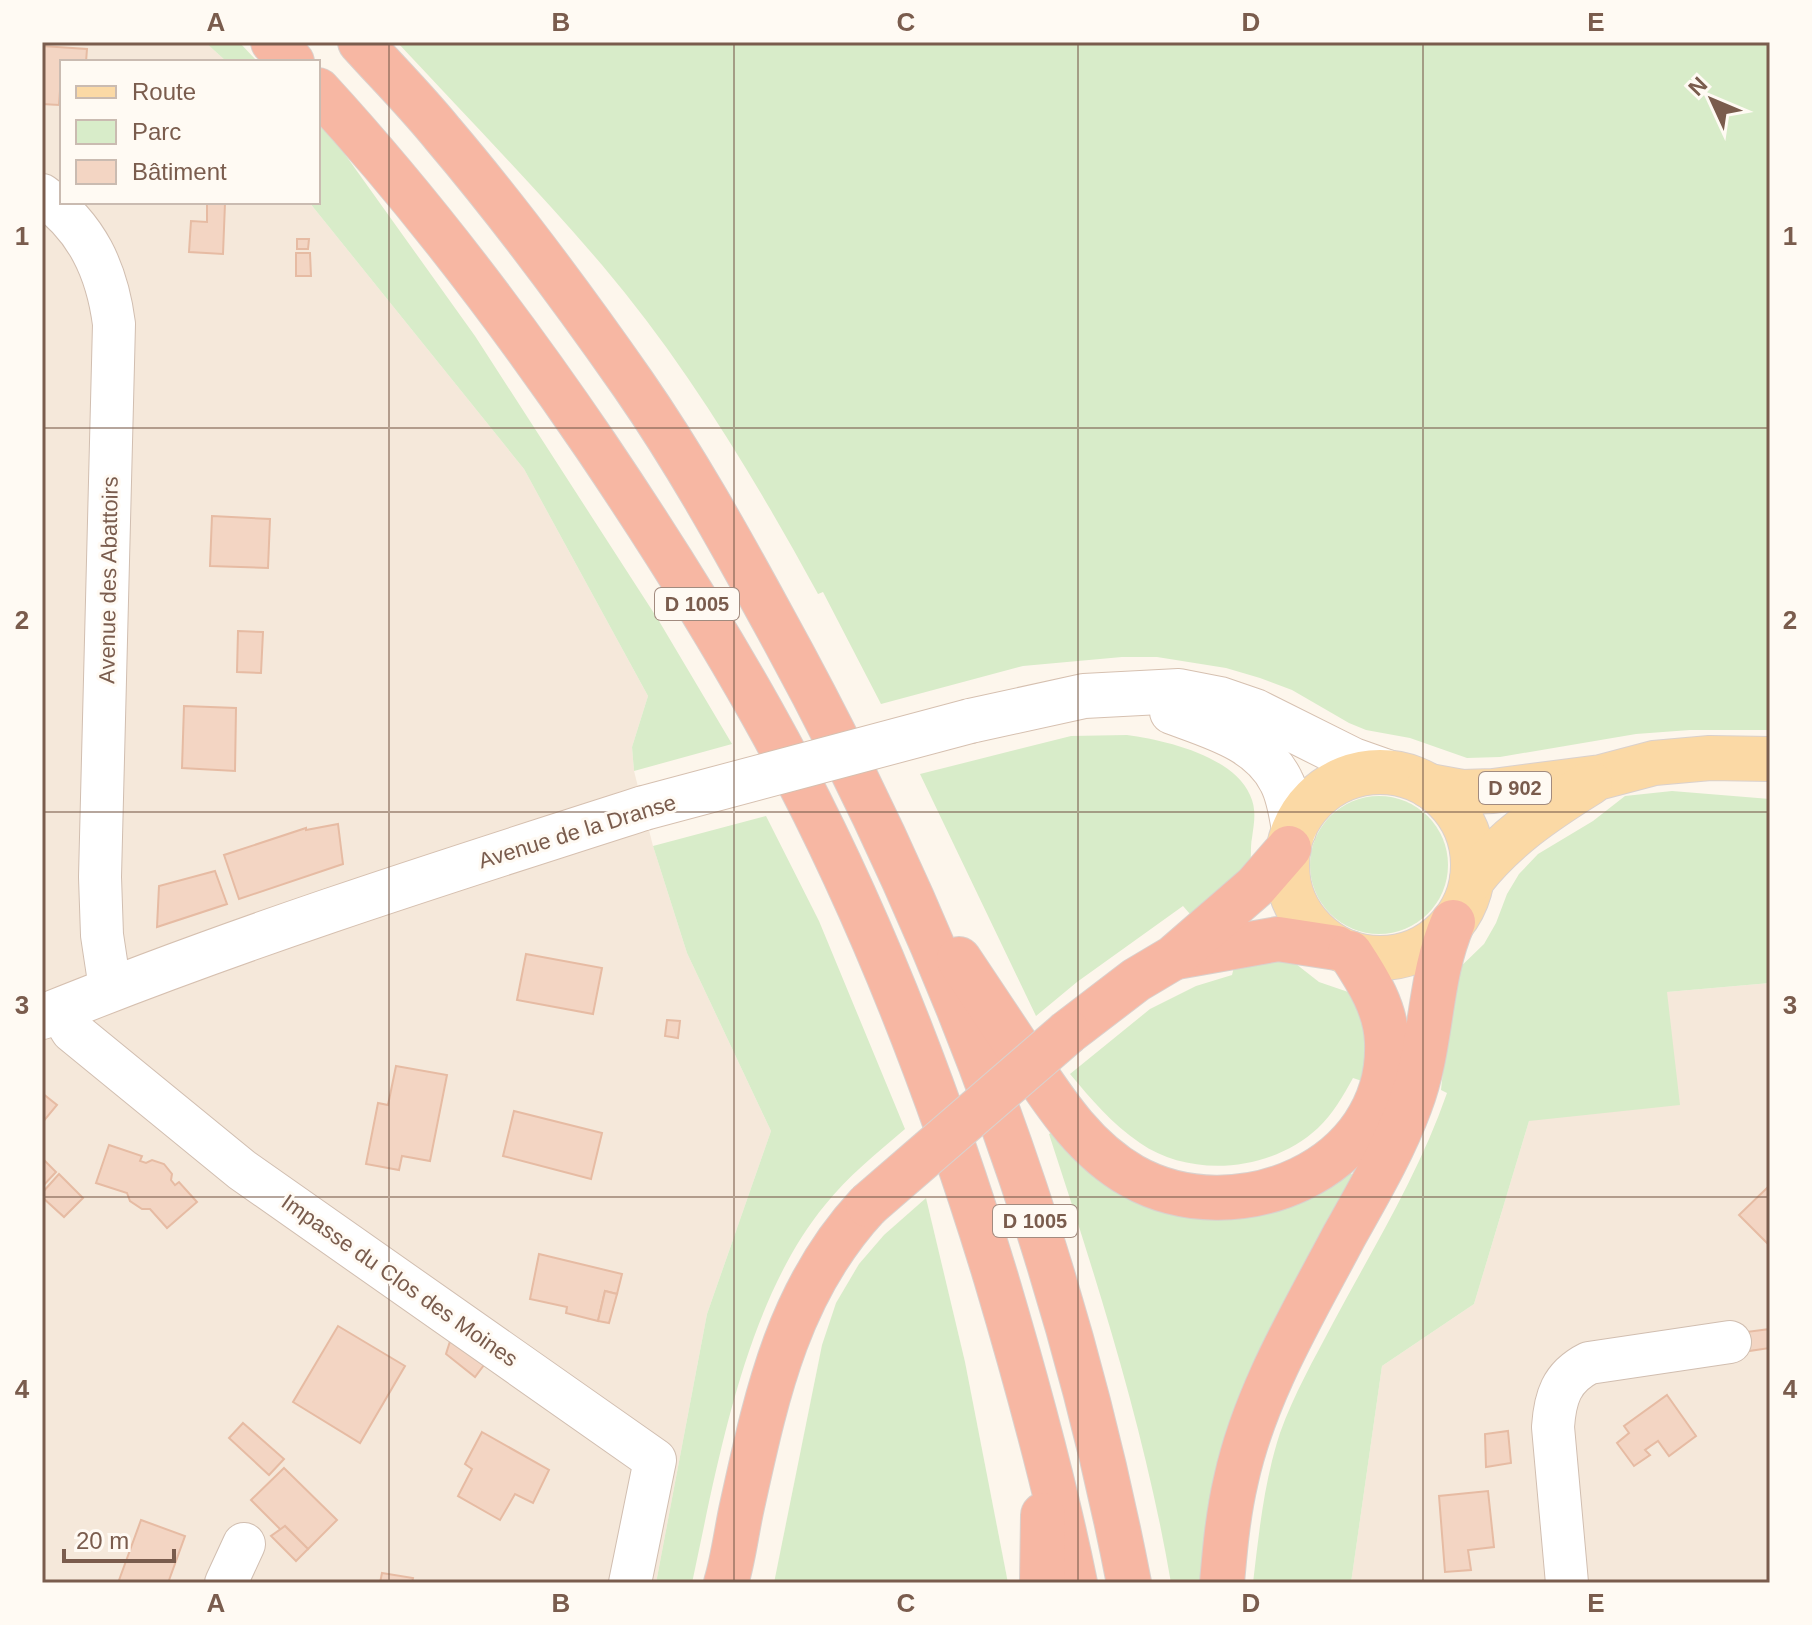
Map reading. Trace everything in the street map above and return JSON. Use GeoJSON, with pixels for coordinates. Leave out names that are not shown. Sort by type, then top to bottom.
{"type":"FeatureCollection","features":[{"type":"Feature","properties":{"kind":"highway"},"geometry":{"type":"LineString","coordinates":[[273,42],[290,60]]}},
{"type":"Feature","properties":{"kind":"highway","name":"D 1005"},"geometry":{"type":"LineString","coordinates":[[360,42],[441,131],[550,269],[635,386],[710,505],[854,769],[947,978],[1027,1195],[1092,1417],[1129,1583]]}},
{"type":"Feature","properties":{"kind":"highway","name":"D 1005"},"geometry":{"type":"LineString","coordinates":[[320,92],[440,234],[560,394],[653,532],[763,714],[816,818],[871,936],[922,1060],[967,1183],[1043,1441],[1075,1583]]}},
{"type":"Feature","properties":{"kind":"highway"},"geometry":{"type":"LineString","coordinates":[[728,1581],[754,1453],[780,1355],[813,1280],[833,1247],[868,1205],[1068,1032],[1136,980],[1173,958],[1256,886],[1292,839]]}},
{"type":"Feature","properties":{"kind":"highway"},"geometry":{"type":"LineString","coordinates":[[901,872],[1070,1123],[1110,1163],[1160,1189],[1215,1199],[1244,1197],[1295,1183],[1338,1155],[1370,1115],[1387,1066],[1388,1040],[1383,1015],[1373,991],[1344,951],[1278,939],[1173,958]]}},
{"type":"Feature","properties":{"kind":"highway"},"geometry":{"type":"LineString","coordinates":[[1222,1583],[1231,1503],[1250,1431],[1302,1314],[1386,1159],[1411,1104],[1428,1046],[1441,958],[1453,922]]}},
{"type":"Feature","properties":{"kind":"highway"},"geometry":{"type":"LineString","coordinates":[[1042,1583],[1043,1441]]}},
{"type":"Feature","properties":{"kind":"main road","name":"Avenue de la Dranse"},"geometry":{"type":"LineString","coordinates":[[50,1013],[110,988],[311,917],[644,808],[970,721],[1065,699],[1179,691],[1220,699],[1255,711],[1353,760],[1387,772]]}},
{"type":"Feature","properties":{"kind":"main road","name":"Avenue de la Dranse"},"geometry":{"type":"LineString","coordinates":[[1125,694],[1217,729],[1256,750],[1271,764],[1282,782],[1292,839]]}},
{"type":"Feature","properties":{"kind":"main road","name":"D 902"},"geometry":{"type":"LineString","coordinates":[[1429,786],[1477,792],[1601,777],[1636,766],[1681,760],[1770,759]]}},
{"type":"Feature","properties":{"kind":"main road"},"geometry":{"type":"LineString","coordinates":[[1387,772],[1429,786],[1442,796],[1461,820],[1472,849],[1472,880],[1462,909],[1442,934],[1415,952],[1383,958],[1344,951],[1314,931],[1297,906],[1288,878],[1292,839],[1310,805],[1331,786],[1358,775],[1387,772]]}},
{"type":"Feature","properties":{"kind":"main road","name":"D 902"},"geometry":{"type":"LineString","coordinates":[[1472,880],[1497,850],[1527,824],[1601,777]]}},
{"type":"Feature","properties":{"kind":"street","name":"Avenue des Abattoirs"},"geometry":{"type":"LineString","coordinates":[[42,195],[78,227],[93,249],[107,286],[114,324],[100,877],[102,935],[110,988]]}},
{"type":"Feature","properties":{"kind":"street","name":"Impasse du Clos des Moines"},"geometry":{"type":"LineString","coordinates":[[50,1013],[242,1170],[655,1460],[630,1583]]}},
{"type":"Feature","properties":{"kind":"street"},"geometry":{"type":"LineString","coordinates":[[1567,1583],[1553,1427],[1555,1403],[1562,1385],[1575,1370],[1589,1363],[1730,1342]]}},
{"type":"Feature","properties":{"kind":"street"},"geometry":{"type":"LineString","coordinates":[[226,1583],[244,1544]]}},
{"type":"Feature","properties":{"kind":"shaded area"},"geometry":{"type":"Polygon","coordinates":[[[42,42],[205,42],[225,60],[60,60],[60,204],[311,204],[524,469],[648,696],[632,747],[634,771],[653,846],[687,953],[771,1131],[707,1314],[656,1583],[42,1583],[42,42]]]}},
{"type":"Feature","properties":{"kind":"shaded area"},"geometry":{"type":"Polygon","coordinates":[[[1770,983],[1770,1583],[1351,1583],[1382,1366],[1474,1304],[1529,1121],[1667,992],[1770,983]]]}},
{"type":"Feature","properties":{"kind":"green space"},"geometry":{"type":"Polygon","coordinates":[[[205,42],[239,42],[256,60],[225,60],[205,42]]]}},
{"type":"Feature","properties":{"kind":"green space"},"geometry":{"type":"Polygon","coordinates":[[[397,42],[1770,42],[1770,730],[1636,734],[1500,757],[1467,758],[1410,738],[1366,730],[1292,690],[1260,678],[1226,668],[1157,657],[1023,666],[881,704],[823,592],[818,594],[770,508],[663,342],[602,265],[397,42]]]}},
{"type":"Feature","properties":{"kind":"green space"},"geometry":{"type":"Polygon","coordinates":[[[320,126],[339,146],[475,336],[659,621],[732,744],[634,771],[632,747],[648,696],[524,469],[311,204],[320,204],[320,126]]]}},
{"type":"Feature","properties":{"kind":"green space"},"geometry":{"type":"Polygon","coordinates":[[[1127,735],[1196,752],[1214,760],[1241,781],[1250,795],[1254,811],[1249,869],[1231,887],[1190,914],[1183,906],[1077,982],[1036,1016],[920,774],[1071,736],[1127,735]]]}},
{"type":"Feature","properties":{"kind":"green space"},"geometry":{"type":"Polygon","coordinates":[[[1672,791],[1770,799],[1770,983],[1667,992],[1680,1105],[1529,1121],[1474,1304],[1382,1366],[1351,1583],[1253,1583],[1266,1489],[1280,1433],[1312,1363],[1409,1182],[1447,1093],[1441,1090],[1453,974],[1484,944],[1519,874],[1538,854],[1593,821],[1625,796],[1672,791]]]}},
{"type":"Feature","properties":{"kind":"green space"},"geometry":{"type":"Polygon","coordinates":[[[1379,796],[1405,801],[1428,816],[1443,839],[1448,865],[1443,891],[1428,914],[1405,929],[1379,934],[1353,929],[1330,914],[1315,891],[1310,865],[1315,839],[1330,816],[1353,801],[1379,796]]]}},
{"type":"Feature","properties":{"kind":"green space"},"geometry":{"type":"Polygon","coordinates":[[[766,816],[819,921],[905,1129],[843,1184],[797,1244],[774,1288],[738,1385],[692,1583],[656,1583],[707,1314],[771,1131],[687,953],[653,846],[766,816]]]}},
{"type":"Feature","properties":{"kind":"green space"},"geometry":{"type":"Polygon","coordinates":[[[1282,953],[1319,982],[1354,994],[1370,1035],[1362,1081],[1353,1078],[1318,1128],[1278,1154],[1231,1165],[1207,1165],[1183,1162],[1161,1154],[1120,1128],[1070,1074],[1150,1009],[1196,986],[1232,975],[1235,963],[1282,953]]]}},
{"type":"Feature","properties":{"kind":"green space"},"geometry":{"type":"Polygon","coordinates":[[[1055,1131],[1121,1191],[1347,1170],[1358,1180],[1207,1583],[1171,1583],[1134,1412],[1049,1134],[1055,1131]]]}},
{"type":"Feature","properties":{"kind":"green space"},"geometry":{"type":"Polygon","coordinates":[[[926,1198],[965,1362],[1008,1583],[774,1583],[822,1345],[836,1303],[859,1264],[884,1235],[926,1198]]]}},
{"type":"Feature","properties":{"kind":"building"},"geometry":{"type":"Polygon","coordinates":[[[42,46],[87,49],[86,60],[60,60],[59,105],[42,104],[42,46]]]}},
{"type":"Feature","properties":{"kind":"building"},"geometry":{"type":"Polygon","coordinates":[[[207,204],[225,204],[223,254],[189,252],[191,221],[207,222],[207,204]]]}},
{"type":"Feature","properties":{"kind":"building"},"geometry":{"type":"Polygon","coordinates":[[[297,239],[309,239],[308,249],[297,249],[297,239]]]}},
{"type":"Feature","properties":{"kind":"building"},"geometry":{"type":"Polygon","coordinates":[[[296,253],[310,253],[311,276],[296,276],[296,253]]]}},
{"type":"Feature","properties":{"kind":"building"},"geometry":{"type":"Polygon","coordinates":[[[212,516],[270,519],[268,568],[210,566],[212,516]]]}},
{"type":"Feature","properties":{"kind":"building"},"geometry":{"type":"Polygon","coordinates":[[[238,631],[263,632],[261,673],[237,672],[238,631]]]}},
{"type":"Feature","properties":{"kind":"building"},"geometry":{"type":"Polygon","coordinates":[[[184,706],[236,708],[235,771],[182,768],[184,706]]]}},
{"type":"Feature","properties":{"kind":"building"},"geometry":{"type":"Polygon","coordinates":[[[338,824],[343,864],[239,899],[224,855],[306,828],[338,824]]]}},
{"type":"Feature","properties":{"kind":"building"},"geometry":{"type":"Polygon","coordinates":[[[215,871],[227,904],[157,927],[159,886],[215,871]]]}},
{"type":"Feature","properties":{"kind":"building"},"geometry":{"type":"Polygon","coordinates":[[[526,954],[602,968],[593,1014],[517,1000],[526,954]]]}},
{"type":"Feature","properties":{"kind":"building"},"geometry":{"type":"Polygon","coordinates":[[[667,1020],[680,1021],[678,1038],[665,1036],[667,1020]]]}},
{"type":"Feature","properties":{"kind":"building"},"geometry":{"type":"Polygon","coordinates":[[[396,1066],[447,1075],[430,1161],[402,1156],[399,1170],[366,1164],[378,1103],[388,1105],[396,1066]]]}},
{"type":"Feature","properties":{"kind":"building"},"geometry":{"type":"Polygon","coordinates":[[[42,1093],[57,1105],[42,1123],[42,1093]]]}},
{"type":"Feature","properties":{"kind":"building"},"geometry":{"type":"Polygon","coordinates":[[[514,1111],[602,1133],[591,1179],[503,1156],[514,1111]]]}},
{"type":"Feature","properties":{"kind":"building"},"geometry":{"type":"Polygon","coordinates":[[[109,1145],[142,1156],[140,1161],[146,1163],[152,1160],[164,1164],[172,1174],[171,1180],[175,1185],[179,1182],[197,1202],[167,1228],[150,1209],[142,1209],[130,1201],[127,1193],[96,1183],[109,1145]]]}},
{"type":"Feature","properties":{"kind":"building"},"geometry":{"type":"Polygon","coordinates":[[[44,1160],[56,1172],[42,1187],[42,1163],[44,1160]]]}},
{"type":"Feature","properties":{"kind":"building"},"geometry":{"type":"Polygon","coordinates":[[[59,1174],[83,1198],[64,1217],[42,1197],[59,1174]]]}},
{"type":"Feature","properties":{"kind":"building"},"geometry":{"type":"Polygon","coordinates":[[[1770,1185],[1770,1246],[1739,1215],[1770,1185]]]}},
{"type":"Feature","properties":{"kind":"building"},"geometry":{"type":"Polygon","coordinates":[[[539,1254],[622,1274],[617,1294],[605,1291],[598,1321],[566,1313],[567,1307],[530,1299],[539,1254]]]}},
{"type":"Feature","properties":{"kind":"building"},"geometry":{"type":"Polygon","coordinates":[[[605,1291],[617,1294],[609,1323],[598,1321],[605,1291]]]}},
{"type":"Feature","properties":{"kind":"building"},"geometry":{"type":"Polygon","coordinates":[[[338,1326],[405,1366],[360,1443],[293,1402],[338,1326]]]}},
{"type":"Feature","properties":{"kind":"building"},"geometry":{"type":"Polygon","coordinates":[[[1770,1329],[1770,1348],[1749,1351],[1746,1332],[1770,1329]]]}},
{"type":"Feature","properties":{"kind":"building"},"geometry":{"type":"Polygon","coordinates":[[[453,1332],[487,1361],[475,1377],[446,1354],[453,1332]]]}},
{"type":"Feature","properties":{"kind":"building"},"geometry":{"type":"Polygon","coordinates":[[[1667,1395],[1696,1436],[1669,1456],[1658,1441],[1645,1450],[1650,1455],[1634,1466],[1617,1443],[1629,1433],[1624,1426],[1667,1395]]]}},
{"type":"Feature","properties":{"kind":"building"},"geometry":{"type":"Polygon","coordinates":[[[243,1423],[284,1459],[269,1475],[229,1438],[243,1423]]]}},
{"type":"Feature","properties":{"kind":"building"},"geometry":{"type":"Polygon","coordinates":[[[1508,1431],[1511,1463],[1486,1467],[1485,1434],[1508,1431]]]}},
{"type":"Feature","properties":{"kind":"building"},"geometry":{"type":"Polygon","coordinates":[[[482,1432],[549,1470],[533,1503],[515,1494],[500,1520],[458,1496],[472,1469],[465,1464],[482,1432]]]}},
{"type":"Feature","properties":{"kind":"building"},"geometry":{"type":"Polygon","coordinates":[[[284,1468],[337,1520],[308,1549],[285,1526],[281,1530],[251,1500],[284,1468]]]}},
{"type":"Feature","properties":{"kind":"building"},"geometry":{"type":"Polygon","coordinates":[[[1488,1491],[1494,1547],[1468,1550],[1471,1570],[1445,1572],[1439,1496],[1488,1491]]]}},
{"type":"Feature","properties":{"kind":"building"},"geometry":{"type":"Polygon","coordinates":[[[141,1520],[185,1536],[168,1583],[118,1583],[141,1520]]]}},
{"type":"Feature","properties":{"kind":"building"},"geometry":{"type":"Polygon","coordinates":[[[285,1526],[308,1549],[296,1561],[271,1536],[285,1526]]]}},
{"type":"Feature","properties":{"kind":"building"},"geometry":{"type":"Polygon","coordinates":[[[382,1573],[413,1578],[412,1583],[380,1583],[382,1573]]]}}]}
